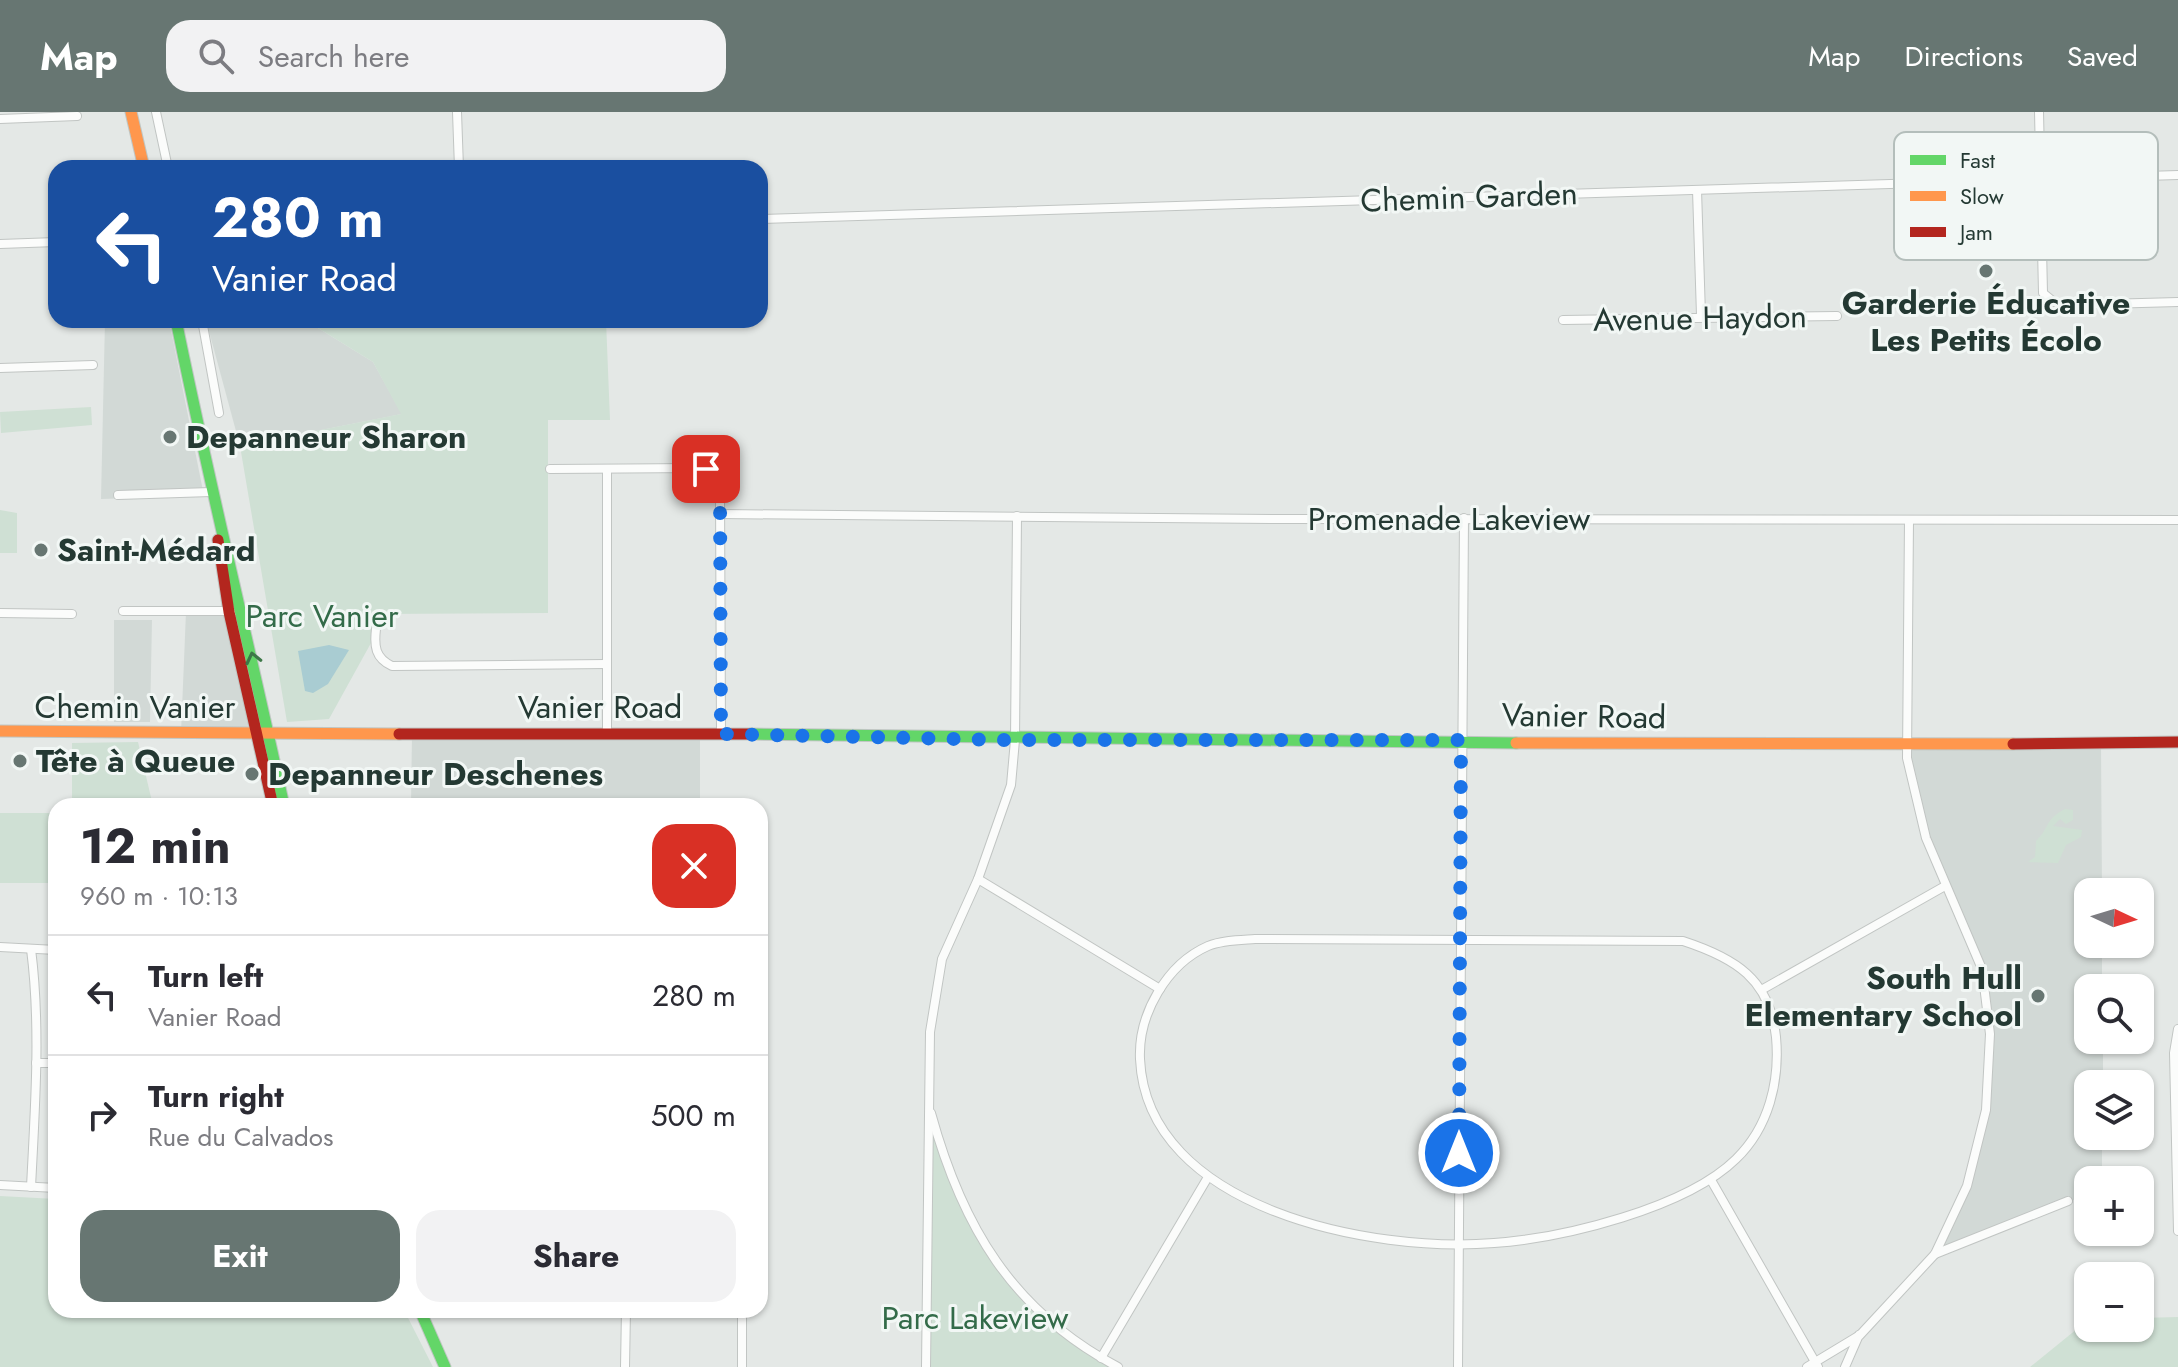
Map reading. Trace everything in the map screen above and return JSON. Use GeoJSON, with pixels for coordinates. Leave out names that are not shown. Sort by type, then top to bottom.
{"type":"FeatureCollection","features":[{"type":"Feature","properties":{"kind":"street"},"geometry":{"type":"LineString","coordinates":[[131,112],[142,160]]}},
{"type":"Feature","properties":{"kind":"street"},"geometry":{"type":"LineString","coordinates":[[158,112],[167,160]]}},
{"type":"Feature","properties":{"kind":"street"},"geometry":{"type":"LineString","coordinates":[[457,112],[459,160]]}},
{"type":"Feature","properties":{"kind":"street"},"geometry":{"type":"LineString","coordinates":[[2039,112],[2040,132]]}},
{"type":"Feature","properties":{"kind":"street"},"geometry":{"type":"LineString","coordinates":[[0,119],[77,116]]}},
{"type":"Feature","properties":{"kind":"street","name":"Chemin Garden"},"geometry":{"type":"LineString","coordinates":[[2158,176],[2178,175]]}},
{"type":"Feature","properties":{"kind":"street","name":"Chemin Garden"},"geometry":{"type":"LineString","coordinates":[[768,219],[1894,184]]}},
{"type":"Feature","properties":{"kind":"street"},"geometry":{"type":"LineString","coordinates":[[1697,190],[1701,315]]}},
{"type":"Feature","properties":{"kind":"street"},"geometry":{"type":"LineString","coordinates":[[0,244],[48,242]]}},
{"type":"Feature","properties":{"kind":"street"},"geometry":{"type":"LineString","coordinates":[[2040,260],[2040,284],[2047,299],[2069,305],[2178,302]]}},
{"type":"Feature","properties":{"kind":"street","name":"Avenue Haydon"},"geometry":{"type":"LineString","coordinates":[[1563,320],[1701,315],[1837,316]]}},
{"type":"Feature","properties":{"kind":"street"},"geometry":{"type":"LineString","coordinates":[[178,328],[211,492],[229,612],[282,798]]}},
{"type":"Feature","properties":{"kind":"street"},"geometry":{"type":"LineString","coordinates":[[203,328],[219,413]]}},
{"type":"Feature","properties":{"kind":"street"},"geometry":{"type":"LineString","coordinates":[[0,368],[93,365]]}},
{"type":"Feature","properties":{"kind":"street"},"geometry":{"type":"LineString","coordinates":[[550,469],[698,468],[712,472],[720,483],[721,734]]}},
{"type":"Feature","properties":{"kind":"street"},"geometry":{"type":"LineString","coordinates":[[607,470],[607,734]]}},
{"type":"Feature","properties":{"kind":"street"},"geometry":{"type":"LineString","coordinates":[[118,495],[211,492]]}},
{"type":"Feature","properties":{"kind":"street"},"geometry":{"type":"LineString","coordinates":[[211,492],[242,611],[272,798]]}},
{"type":"Feature","properties":{"kind":"street","name":"Promenade Lakeview"},"geometry":{"type":"LineString","coordinates":[[721,514],[2178,520]]}},
{"type":"Feature","properties":{"kind":"street"},"geometry":{"type":"LineString","coordinates":[[926,1367],[930,1032],[942,959],[978,879],[1011,785],[1015,740],[1017,516]]}},
{"type":"Feature","properties":{"kind":"street"},"geometry":{"type":"LineString","coordinates":[[1458,1367],[1464,518]]}},
{"type":"Feature","properties":{"kind":"street"},"geometry":{"type":"LineString","coordinates":[[1807,1367],[1818,1364],[1860,1335],[1919,1275],[1935,1254],[1967,1186],[1977,1153],[1991,1069],[1989,1003],[1982,969],[1917,813],[1906,745],[1909,520]]}},
{"type":"Feature","properties":{"kind":"street"},"geometry":{"type":"LineString","coordinates":[[123,611],[242,611]]}},
{"type":"Feature","properties":{"kind":"street"},"geometry":{"type":"LineString","coordinates":[[0,613],[72,614]]}},
{"type":"Feature","properties":{"kind":"street"},"geometry":{"type":"LineString","coordinates":[[376,629],[374,646],[381,659],[392,666],[606,664]]}},
{"type":"Feature","properties":{"kind":"street","name":"Chemin Vanier"},"geometry":{"type":"LineString","coordinates":[[0,731],[264,734]]}},
{"type":"Feature","properties":{"kind":"street","name":"Vanier Road"},"geometry":{"type":"LineString","coordinates":[[264,734],[721,734],[1015,740],[1461,740],[1906,745],[2178,742]]}},
{"type":"Feature","properties":{"kind":"street"},"geometry":{"type":"LineString","coordinates":[[978,879],[1160,989]]}},
{"type":"Feature","properties":{"kind":"street"},"geometry":{"type":"LineString","coordinates":[[1763,989],[1945,886]]}},
{"type":"Feature","properties":{"kind":"street"},"geometry":{"type":"LineString","coordinates":[[1460,941],[1683,941],[1714,951],[1740,967],[1763,989],[1775,1027],[1778,1064],[1772,1100],[1758,1131],[1738,1158],[1711,1180],[1624,1217],[1534,1238],[1459,1244],[1374,1238],[1330,1229],[1290,1216],[1208,1177],[1164,1136],[1149,1110],[1141,1082],[1139,1053],[1145,1021],[1160,989],[1170,973],[1191,956],[1210,945],[1229,942],[1460,941]]}},
{"type":"Feature","properties":{"kind":"street"},"geometry":{"type":"LineString","coordinates":[[0,947],[48,950]]}},
{"type":"Feature","properties":{"kind":"street"},"geometry":{"type":"LineString","coordinates":[[31,949],[35,984],[36,1063],[31,1187]]}},
{"type":"Feature","properties":{"kind":"street"},"geometry":{"type":"LineString","coordinates":[[2178,1029],[2174,1053],[2178,1231]]}},
{"type":"Feature","properties":{"kind":"street"},"geometry":{"type":"LineString","coordinates":[[36,1063],[48,1063]]}},
{"type":"Feature","properties":{"kind":"street"},"geometry":{"type":"LineString","coordinates":[[928,1101],[939,1140],[971,1222],[1006,1278],[1046,1318],[1118,1367]]}},
{"type":"Feature","properties":{"kind":"street"},"geometry":{"type":"LineString","coordinates":[[1101,1358],[1208,1177]]}},
{"type":"Feature","properties":{"kind":"street"},"geometry":{"type":"LineString","coordinates":[[1711,1180],[1818,1364]]}},
{"type":"Feature","properties":{"kind":"street"},"geometry":{"type":"LineString","coordinates":[[0,1185],[48,1188]]}},
{"type":"Feature","properties":{"kind":"street"},"geometry":{"type":"LineString","coordinates":[[1935,1254],[2068,1201]]}},
{"type":"Feature","properties":{"kind":"street"},"geometry":{"type":"LineString","coordinates":[[424,1318],[445,1367]]}},
{"type":"Feature","properties":{"kind":"street"},"geometry":{"type":"LineString","coordinates":[[625,1367],[626,1318]]}},
{"type":"Feature","properties":{"kind":"street"},"geometry":{"type":"LineString","coordinates":[[742,1318],[742,1367]]}},
{"type":"Feature","properties":{"kind":"street"},"geometry":{"type":"LineString","coordinates":[[1845,1367],[1860,1335]]}},
{"type":"Feature","properties":{"kind":"shaded area"},"geometry":{"type":"Polygon","coordinates":[[[105,328],[171,328],[204,496],[101,499],[105,328]]]}},
{"type":"Feature","properties":{"kind":"shaded area"},"geometry":{"type":"Polygon","coordinates":[[[208,328],[318,328],[373,362],[402,414],[240,446],[208,328]]]}},
{"type":"Feature","properties":{"kind":"shaded area"},"geometry":{"type":"Polygon","coordinates":[[[186,612],[229,612],[259,734],[181,733],[186,612]]]}},
{"type":"Feature","properties":{"kind":"shaded area"},"geometry":{"type":"Polygon","coordinates":[[[114,620],[152,620],[150,722],[114,722],[114,620]]]}},
{"type":"Feature","properties":{"kind":"shaded area"},"geometry":{"type":"Polygon","coordinates":[[[412,733],[700,734],[700,798],[411,798],[412,733]]]}},
{"type":"Feature","properties":{"kind":"shaded area","name":"South Hull Elementary School"},"geometry":{"type":"Polygon","coordinates":[[[2101,743],[2102,878],[2074,878],[2074,958],[2102,958],[2102,974],[2074,974],[2074,1054],[2103,1054],[2103,1070],[2074,1070],[2074,1150],[2102,1150],[2102,1166],[2074,1166],[2074,1200],[1935,1254],[1967,1186],[1991,1069],[1982,969],[1926,838],[1906,745],[2101,743]]]}},
{"type":"Feature","properties":{"kind":"green space","name":"Parc Vanier"},"geometry":{"type":"Polygon","coordinates":[[[318,328],[606,328],[610,420],[548,420],[548,613],[377,614],[371,643],[329,719],[287,722],[240,446],[401,414],[373,362],[318,328]]]}},
{"type":"Feature","properties":{"kind":"green space"},"geometry":{"type":"Polygon","coordinates":[[[91,407],[92,425],[1,433],[0,412],[91,407]]]}},
{"type":"Feature","properties":{"kind":"green space"},"geometry":{"type":"Polygon","coordinates":[[[0,510],[17,513],[17,553],[0,553],[0,510]]]}},
{"type":"Feature","properties":{"kind":"green space"},"geometry":{"type":"Polygon","coordinates":[[[138,742],[151,798],[72,798],[72,743],[138,742]]]}},
{"type":"Feature","properties":{"kind":"green space"},"geometry":{"type":"Polygon","coordinates":[[[2065,809],[2073,810],[2073,820],[2066,824],[2060,819],[2053,826],[2082,830],[2081,837],[2066,845],[2058,863],[2028,862],[2035,857],[2036,841],[2051,820],[2065,809]]]}},
{"type":"Feature","properties":{"kind":"green space"},"geometry":{"type":"Polygon","coordinates":[[[0,813],[48,813],[48,883],[0,883],[0,813]]]}},
{"type":"Feature","properties":{"kind":"green space","name":"Parc Lakeview"},"geometry":{"type":"Polygon","coordinates":[[[928,1101],[971,1222],[1021,1295],[1118,1367],[926,1367],[928,1101]]]}},
{"type":"Feature","properties":{"kind":"green space"},"geometry":{"type":"Polygon","coordinates":[[[0,1196],[48,1199],[48,1318],[408,1318],[433,1367],[0,1367],[0,1196]]]}},
{"type":"Feature","properties":{"kind":"green space"},"geometry":{"type":"Polygon","coordinates":[[[2178,1317],[2178,1367],[2030,1367],[2074,1331],[2074,1342],[2154,1342],[2154,1318],[2178,1317]]]}},
{"type":"Feature","properties":{"kind":"water"},"geometry":{"type":"Polygon","coordinates":[[[329,645],[349,650],[328,684],[313,693],[305,691],[298,651],[329,645]]]}},
{"type":"Feature","properties":{"kind":"traffic: fast"},"geometry":{"type":"LineString","coordinates":[[178,328],[282,798]]}},
{"type":"Feature","properties":{"kind":"traffic: fast"},"geometry":{"type":"LineString","coordinates":[[751,734],[1516,743]]}},
{"type":"Feature","properties":{"kind":"traffic: fast"},"geometry":{"type":"LineString","coordinates":[[424,1318],[445,1367]]}},
{"type":"Feature","properties":{"kind":"traffic: slow"},"geometry":{"type":"LineString","coordinates":[[131,112],[142,160]]}},
{"type":"Feature","properties":{"kind":"traffic: slow"},"geometry":{"type":"LineString","coordinates":[[0,731],[399,734]]}},
{"type":"Feature","properties":{"kind":"traffic: slow"},"geometry":{"type":"LineString","coordinates":[[1516,743],[2013,744]]}},
{"type":"Feature","properties":{"kind":"traffic: jam"},"geometry":{"type":"LineString","coordinates":[[218,540],[229,612],[271,798]]}},
{"type":"Feature","properties":{"kind":"traffic: jam"},"geometry":{"type":"LineString","coordinates":[[399,734],[751,734]]}},
{"type":"Feature","properties":{"kind":"traffic: jam"},"geometry":{"type":"LineString","coordinates":[[2013,744],[2178,742]]}},
{"type":"Feature","properties":{"kind":"place","name":"Garderie Éducative Les Petits Écolo"},"geometry":{"type":"Point","coordinates":[1986,271]}},
{"type":"Feature","properties":{"kind":"place","name":"Depanneur Sharon"},"geometry":{"type":"Point","coordinates":[170,437]}},
{"type":"Feature","properties":{"kind":"place","name":"Saint-Médard"},"geometry":{"type":"Point","coordinates":[41,550]}},
{"type":"Feature","properties":{"kind":"place","name":"Tête à Queue"},"geometry":{"type":"Point","coordinates":[20,761]}},
{"type":"Feature","properties":{"kind":"place","name":"Depanneur Deschenes"},"geometry":{"type":"Point","coordinates":[252,774]}},
{"type":"Feature","properties":{"kind":"place","name":"South Hull Elementary School"},"geometry":{"type":"Point","coordinates":[2038,996]}},
{"type":"Feature","properties":{"kind":"route"},"geometry":{"type":"LineString","coordinates":[[706,469],[717,476],[720,483],[721,734],[1005,740],[1461,740],[1459,1153]]}}]}
